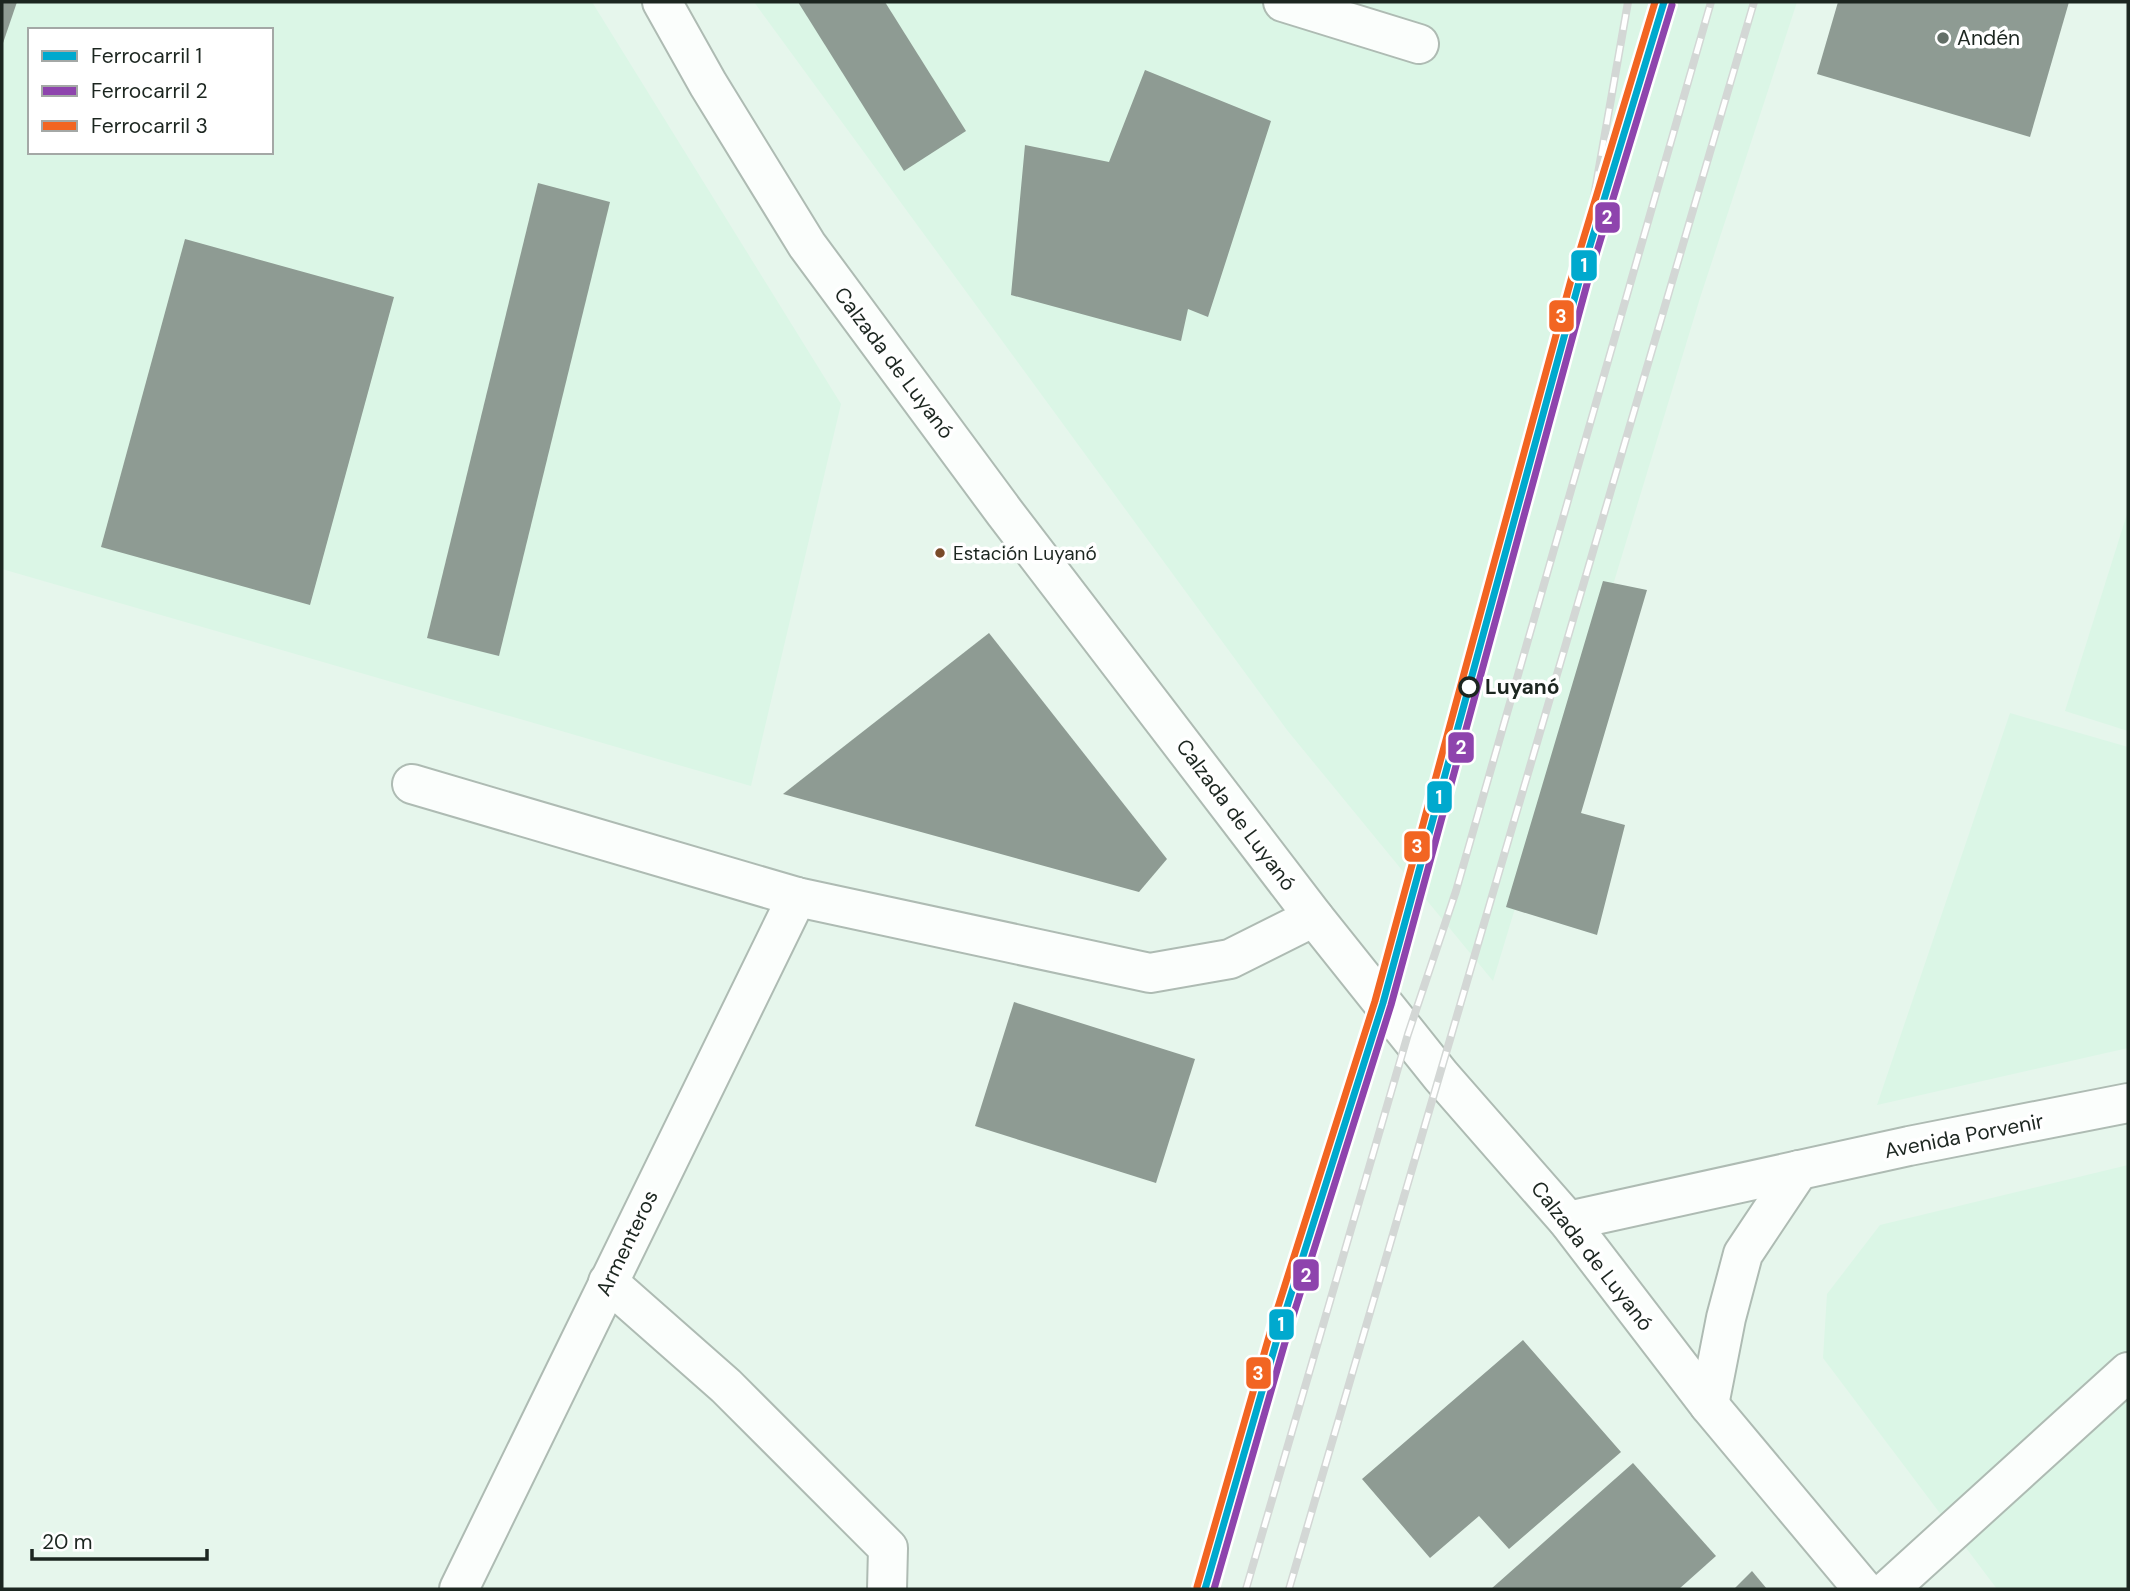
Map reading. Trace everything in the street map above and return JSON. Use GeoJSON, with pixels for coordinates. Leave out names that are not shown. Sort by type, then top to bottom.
{"type":"FeatureCollection","features":[{"type":"Feature","properties":{"kind":"main road","name":"Calzada de Luyanó"},"geometry":{"type":"LineString","coordinates":[[662,2],[708,84],[807,245],[1005,513],[1314,917],[1441,1076],[1568,1221],[1709,1405],[1863,1589]]}},
{"type":"Feature","properties":{"kind":"main road"},"geometry":{"type":"LineString","coordinates":[[1283,2],[1419,44]]}},
{"type":"Feature","properties":{"kind":"main road"},"geometry":{"type":"LineString","coordinates":[[412,784],[797,897],[1150,973],[1230,959],[1314,917]]}},
{"type":"Feature","properties":{"kind":"main road","name":"Armenteros"},"geometry":{"type":"LineString","coordinates":[[459,1589],[797,897]]}},
{"type":"Feature","properties":{"kind":"main road","name":"Avenida Porvenir"},"geometry":{"type":"LineString","coordinates":[[1568,1221],[1799,1170],[2128,1103]]}},
{"type":"Feature","properties":{"kind":"main road"},"geometry":{"type":"LineString","coordinates":[[1709,1405],[1742,1254],[1799,1170]]}},
{"type":"Feature","properties":{"kind":"main road"},"geometry":{"type":"LineString","coordinates":[[608,1282],[726,1386],[888,1548],[887,1589]]}},
{"type":"Feature","properties":{"kind":"main road"},"geometry":{"type":"LineString","coordinates":[[1889,1589],[2128,1372]]}},
{"type":"Feature","properties":{"kind":"shaded area"},"geometry":{"type":"Polygon","coordinates":[[[2,2],[592,2],[841,404],[751,786],[2,569],[2,2]]]}},
{"type":"Feature","properties":{"kind":"shaded area"},"geometry":{"type":"Polygon","coordinates":[[[754,2],[1797,2],[1700,298],[1493,981],[1287,730],[754,2]]]}},
{"type":"Feature","properties":{"kind":"shaded area"},"geometry":{"type":"Polygon","coordinates":[[[2128,511],[2128,731],[2065,711],[2128,511]]]}},
{"type":"Feature","properties":{"kind":"shaded area"},"geometry":{"type":"Polygon","coordinates":[[[2010,713],[2128,747],[2128,1048],[1877,1105],[2010,713]]]}},
{"type":"Feature","properties":{"kind":"shaded area"},"geometry":{"type":"Polygon","coordinates":[[[2128,1165],[2128,1589],[1997,1589],[1823,1358],[1827,1294],[1880,1225],[2128,1165]]]}},
{"type":"Feature","properties":{"kind":"building"},"geometry":{"type":"Polygon","coordinates":[[[2,2],[17,2],[2,46],[2,2]]]}},
{"type":"Feature","properties":{"kind":"building"},"geometry":{"type":"Polygon","coordinates":[[[798,2],[885,2],[966,131],[904,171],[798,2]]]}},
{"type":"Feature","properties":{"kind":"building","name":"Andén"},"geometry":{"type":"Polygon","coordinates":[[[1838,2],[2069,2],[2030,137],[1817,74],[1838,2]]]}},
{"type":"Feature","properties":{"kind":"building"},"geometry":{"type":"Polygon","coordinates":[[[1145,70],[1271,121],[1208,317],[1188,309],[1181,341],[1011,295],[1025,145],[1109,162],[1145,70]]]}},
{"type":"Feature","properties":{"kind":"building"},"geometry":{"type":"Polygon","coordinates":[[[538,183],[610,202],[499,656],[427,638],[538,183]]]}},
{"type":"Feature","properties":{"kind":"building"},"geometry":{"type":"Polygon","coordinates":[[[185,239],[394,297],[310,605],[101,547],[185,239]]]}},
{"type":"Feature","properties":{"kind":"building","name":"Luyanó"},"geometry":{"type":"Polygon","coordinates":[[[1603,581],[1647,590],[1581,813],[1625,825],[1597,935],[1506,907],[1603,581]]]}},
{"type":"Feature","properties":{"kind":"building"},"geometry":{"type":"Polygon","coordinates":[[[989,633],[1167,859],[1139,892],[783,794],[989,633]]]}},
{"type":"Feature","properties":{"kind":"building"},"geometry":{"type":"Polygon","coordinates":[[[1014,1002],[1195,1059],[1156,1183],[975,1126],[1014,1002]]]}},
{"type":"Feature","properties":{"kind":"building"},"geometry":{"type":"Polygon","coordinates":[[[1523,1340],[1621,1452],[1509,1549],[1479,1516],[1430,1558],[1362,1479],[1523,1340]]]}},
{"type":"Feature","properties":{"kind":"building"},"geometry":{"type":"Polygon","coordinates":[[[1633,1463],[1716,1556],[1679,1589],[1491,1589],[1633,1463]]]}},
{"type":"Feature","properties":{"kind":"building"},"geometry":{"type":"Polygon","coordinates":[[[1752,1571],[1767,1589],[1734,1589],[1752,1571]]]}},
{"type":"Feature","properties":{"kind":"railway"},"geometry":{"type":"LineString","coordinates":[[1579,282],[1628,2]]}},
{"type":"Feature","properties":{"kind":"railway"},"geometry":{"type":"LineString","coordinates":[[1246,1589],[1408,1034],[1456,891],[1711,2]]}},
{"type":"Feature","properties":{"kind":"railway"},"geometry":{"type":"LineString","coordinates":[[1289,1589],[1754,2]]}},
{"type":"Feature","properties":{"kind":"rail line","name":"3"},"geometry":{"type":"LineString","coordinates":[[1197,1587],[1272,1326],[1375,1001],[1571,280],[1655,2]]}},
{"type":"Feature","properties":{"kind":"rail line","name":"1"},"geometry":{"type":"LineString","coordinates":[[1205,1589],[1280,1329],[1383,1003],[1579,282],[1664,2]]}},
{"type":"Feature","properties":{"kind":"rail line","name":"2"},"geometry":{"type":"LineString","coordinates":[[1214,1589],[1288,1332],[1391,1005],[1587,284],[1672,5]]}},
{"type":"Feature","properties":{"kind":"place","name":"Andén"},"geometry":{"type":"Point","coordinates":[1943,38]}},
{"type":"Feature","properties":{"kind":"place","name":"Estación Luyanó"},"geometry":{"type":"Point","coordinates":[940,553]}},
{"type":"Feature","properties":{"kind":"place","name":"Luyanó"},"geometry":{"type":"Point","coordinates":[1469,687]}}]}
